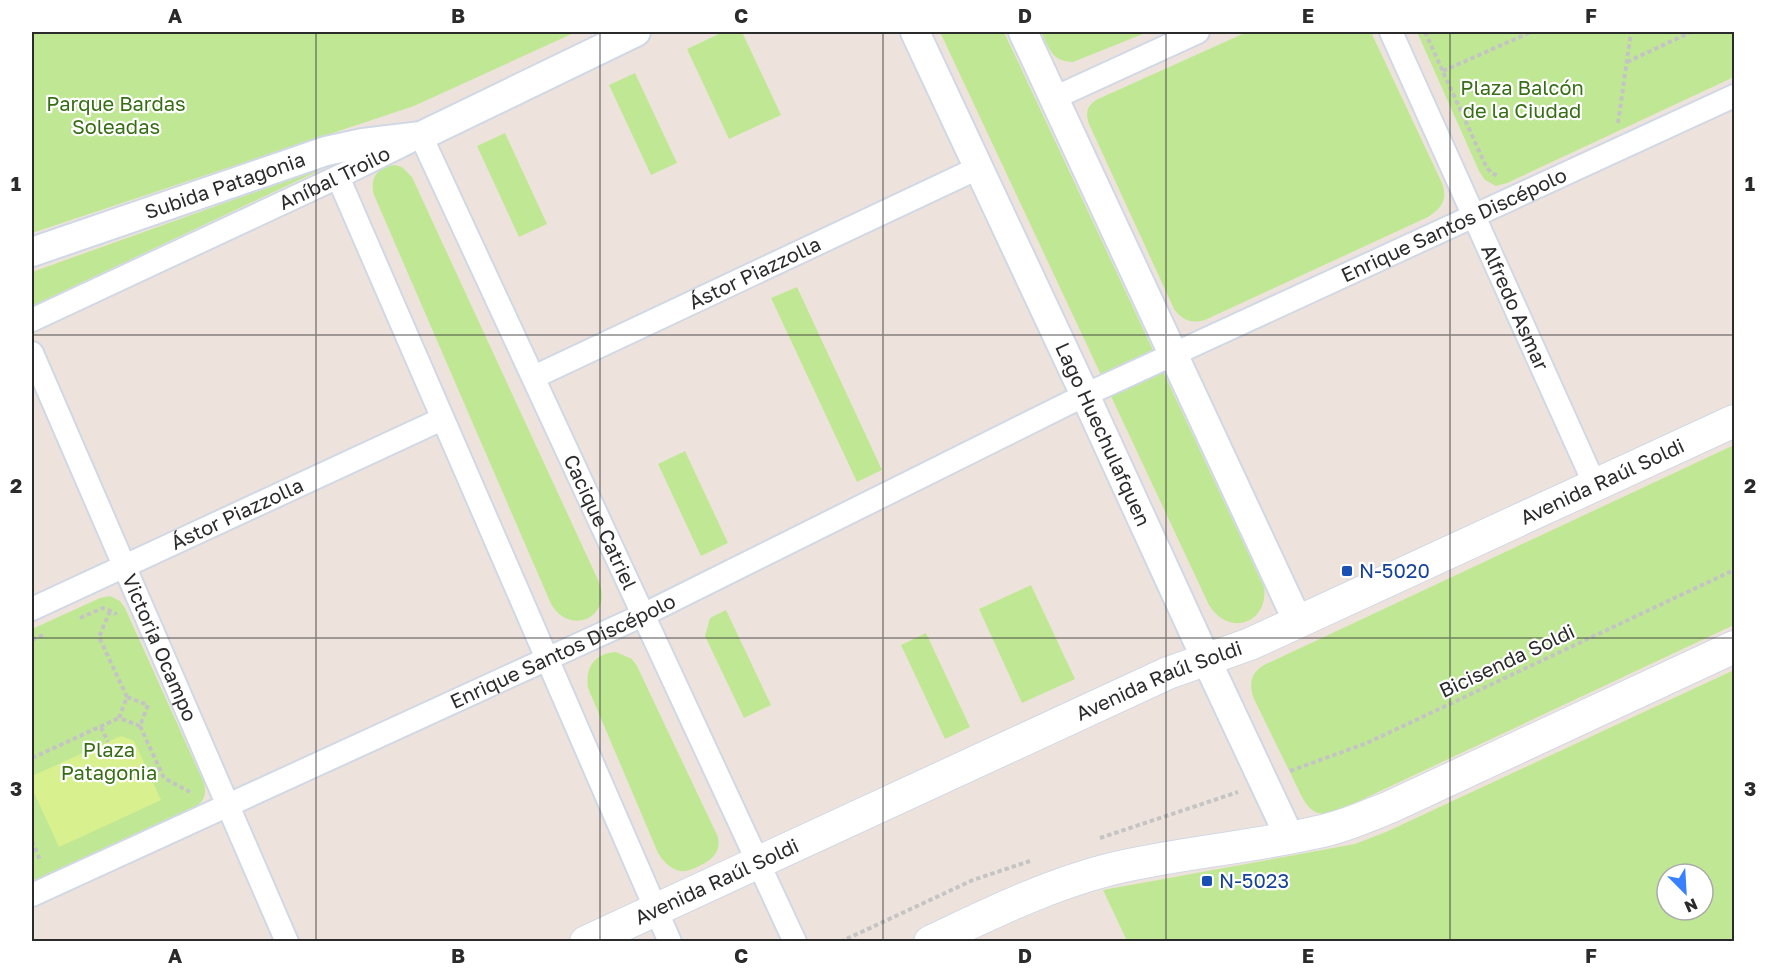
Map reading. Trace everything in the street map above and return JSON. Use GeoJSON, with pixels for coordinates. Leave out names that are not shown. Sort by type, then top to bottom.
{"type":"FeatureCollection","features":[{"type":"Feature","properties":{"kind":"main road","name":"Avenida Raúl Soldi"},"geometry":{"type":"LineString","coordinates":[[586,942],[1167,673],[1250,644],[1734,421]]}},
{"type":"Feature","properties":{"kind":"main road"},"geometry":{"type":"LineString","coordinates":[[948,938],[1043,892],[1091,875],[1136,864],[1290,838],[1333,828],[1390,807],[1734,647]]}},
{"type":"Feature","properties":{"kind":"street","name":"Aníbal Troilo"},"geometry":{"type":"LineString","coordinates":[[32,320],[338,177],[636,32]]}},
{"type":"Feature","properties":{"kind":"street","name":"Lago Huechulafquen"},"geometry":{"type":"LineString","coordinates":[[915,32],[1290,838]]}},
{"type":"Feature","properties":{"kind":"street"},"geometry":{"type":"LineString","coordinates":[[1023,32],[1298,622]]}},
{"type":"Feature","properties":{"kind":"street"},"geometry":{"type":"LineString","coordinates":[[1054,98],[1198,32]]}},
{"type":"Feature","properties":{"kind":"street","name":"Alfredo Asmar"},"geometry":{"type":"LineString","coordinates":[[1391,32],[1595,485]]}},
{"type":"Feature","properties":{"kind":"street","name":"Enrique Santos Discépolo"},"geometry":{"type":"LineString","coordinates":[[32,895],[643,615],[1085,395],[1734,96]]}},
{"type":"Feature","properties":{"kind":"street","name":"Subida Patagonia"},"geometry":{"type":"LineString","coordinates":[[32,252],[326,151],[363,143],[421,136]]}},
{"type":"Feature","properties":{"kind":"street","name":"Cacique Catriel"},"geometry":{"type":"LineString","coordinates":[[421,136],[795,942]]}},
{"type":"Feature","properties":{"kind":"street","name":"Ástor Piazzolla"},"geometry":{"type":"LineString","coordinates":[[534,377],[978,168]]}},
{"type":"Feature","properties":{"kind":"street"},"geometry":{"type":"LineString","coordinates":[[338,177],[669,942]]}},
{"type":"Feature","properties":{"kind":"street","name":"Victoria Ocampo"},"geometry":{"type":"LineString","coordinates":[[32,353],[287,942]]}},
{"type":"Feature","properties":{"kind":"street","name":"Ástor Piazzolla"},"geometry":{"type":"LineString","coordinates":[[32,609],[442,419]]}},
{"type":"Feature","properties":{"kind":"path"},"geometry":{"type":"LineString","coordinates":[[1425,32],[1485,164],[1491,173],[1505,176]]}},
{"type":"Feature","properties":{"kind":"path"},"geometry":{"type":"LineString","coordinates":[[1443,72],[1531,32]]}},
{"type":"Feature","properties":{"kind":"path"},"geometry":{"type":"LineString","coordinates":[[1628,118],[1618,123],[1631,32]]}},
{"type":"Feature","properties":{"kind":"path"},"geometry":{"type":"LineString","coordinates":[[1626,62],[1691,32]]}},
{"type":"Feature","properties":{"kind":"path","name":"Bicisenda Soldi"},"geometry":{"type":"LineString","coordinates":[[1290,771],[1367,743],[1734,570]]}},
{"type":"Feature","properties":{"kind":"path"},"geometry":{"type":"LineString","coordinates":[[72,622],[103,608],[115,613],[120,623]]}},
{"type":"Feature","properties":{"kind":"path"},"geometry":{"type":"LineString","coordinates":[[110,611],[99,637],[127,697],[148,705],[140,726]]}},
{"type":"Feature","properties":{"kind":"path"},"geometry":{"type":"LineString","coordinates":[[32,640],[52,631]]}},
{"type":"Feature","properties":{"kind":"path"},"geometry":{"type":"LineString","coordinates":[[32,758],[119,718],[127,697]]}},
{"type":"Feature","properties":{"kind":"path"},"geometry":{"type":"LineString","coordinates":[[119,718],[140,726],[164,778],[190,792]]}},
{"type":"Feature","properties":{"kind":"path"},"geometry":{"type":"LineString","coordinates":[[100,727],[108,742]]}},
{"type":"Feature","properties":{"kind":"path"},"geometry":{"type":"LineString","coordinates":[[32,841],[42,865]]}},
{"type":"Feature","properties":{"kind":"green space","name":"Parque Bardas Soleadas"},"geometry":{"type":"Polygon","coordinates":[[[32,32],[576,32],[414,106],[32,233],[32,32]]]}},
{"type":"Feature","properties":{"kind":"green space"},"geometry":{"type":"Polygon","coordinates":[[[723,32],[742,32],[781,115],[729,139],[687,49],[723,32]]]}},
{"type":"Feature","properties":{"kind":"green space"},"geometry":{"type":"Polygon","coordinates":[[[940,32],[1004,32],[1264,587],[1264,600],[1260,610],[1246,622],[1226,621],[1209,605],[940,32]]]}},
{"type":"Feature","properties":{"kind":"green space"},"geometry":{"type":"Polygon","coordinates":[[[1041,32],[1148,32],[1073,62],[1056,57],[1049,49],[1041,32]]]}},
{"type":"Feature","properties":{"kind":"green space"},"geometry":{"type":"Polygon","coordinates":[[[1247,32],[1371,32],[1442,183],[1444,198],[1440,207],[1428,217],[1205,320],[1191,321],[1180,316],[1174,309],[1089,124],[1087,112],[1089,106],[1098,99],[1247,32]]]}},
{"type":"Feature","properties":{"kind":"green space","name":"Plaza Balcón de la Ciudad"},"geometry":{"type":"Polygon","coordinates":[[[1417,32],[1734,32],[1734,77],[1507,183],[1496,186],[1485,180],[1479,171],[1417,32]]]}},
{"type":"Feature","properties":{"kind":"green space"},"geometry":{"type":"Polygon","coordinates":[[[635,73],[677,163],[651,175],[609,85],[635,73]]]}},
{"type":"Feature","properties":{"kind":"green space"},"geometry":{"type":"Polygon","coordinates":[[[505,133],[547,224],[519,237],[477,146],[505,133]]]}},
{"type":"Feature","properties":{"kind":"green space"},"geometry":{"type":"Polygon","coordinates":[[[331,165],[32,306],[32,272],[331,165]]]}},
{"type":"Feature","properties":{"kind":"green space"},"geometry":{"type":"Polygon","coordinates":[[[395,165],[402,167],[412,177],[599,582],[602,594],[600,605],[595,613],[587,618],[578,621],[568,619],[559,614],[551,604],[374,195],[373,183],[376,174],[384,168],[395,165]]]}},
{"type":"Feature","properties":{"kind":"green space"},"geometry":{"type":"Polygon","coordinates":[[[797,287],[882,470],[857,482],[771,298],[797,287]]]}},
{"type":"Feature","properties":{"kind":"green space"},"geometry":{"type":"Polygon","coordinates":[[[1734,445],[1734,625],[1342,809],[1323,814],[1314,811],[1306,804],[1254,699],[1251,688],[1252,678],[1261,667],[1734,445]]]}},
{"type":"Feature","properties":{"kind":"green space"},"geometry":{"type":"Polygon","coordinates":[[[685,451],[728,543],[701,556],[658,464],[685,451]]]}},
{"type":"Feature","properties":{"kind":"green space"},"geometry":{"type":"Polygon","coordinates":[[[1031,585],[1075,679],[1022,703],[979,609],[1031,585]]]}},
{"type":"Feature","properties":{"kind":"green space","name":"Plaza Patagonia"},"geometry":{"type":"Polygon","coordinates":[[[110,596],[120,601],[125,608],[204,783],[205,794],[194,808],[32,882],[32,629],[100,598],[110,596]]]}},
{"type":"Feature","properties":{"kind":"green space"},"geometry":{"type":"Polygon","coordinates":[[[726,610],[771,705],[744,718],[705,636],[710,618],[726,610]]]}},
{"type":"Feature","properties":{"kind":"green space"},"geometry":{"type":"Polygon","coordinates":[[[926,633],[970,727],[945,739],[901,645],[926,633]]]}},
{"type":"Feature","properties":{"kind":"green space"},"geometry":{"type":"Polygon","coordinates":[[[616,652],[632,659],[637,666],[718,837],[717,852],[708,861],[690,870],[680,871],[673,868],[658,853],[588,688],[588,674],[593,662],[602,655],[616,652]]]}},
{"type":"Feature","properties":{"kind":"green space"},"geometry":{"type":"Polygon","coordinates":[[[1734,670],[1734,941],[1127,941],[1103,890],[1355,844],[1386,832],[1734,670]]]}},
{"type":"Feature","properties":{"kind":"green space"},"geometry":{"type":"Polygon","coordinates":[[[121,736],[134,741],[161,800],[59,847],[32,788],[32,776],[121,736]]]}},
{"type":"Feature","properties":{"kind":"place","name":"N-5020"},"geometry":{"type":"Point","coordinates":[1347,571]}},
{"type":"Feature","properties":{"kind":"place","name":"N-5023"},"geometry":{"type":"Point","coordinates":[1207,881]}}]}
